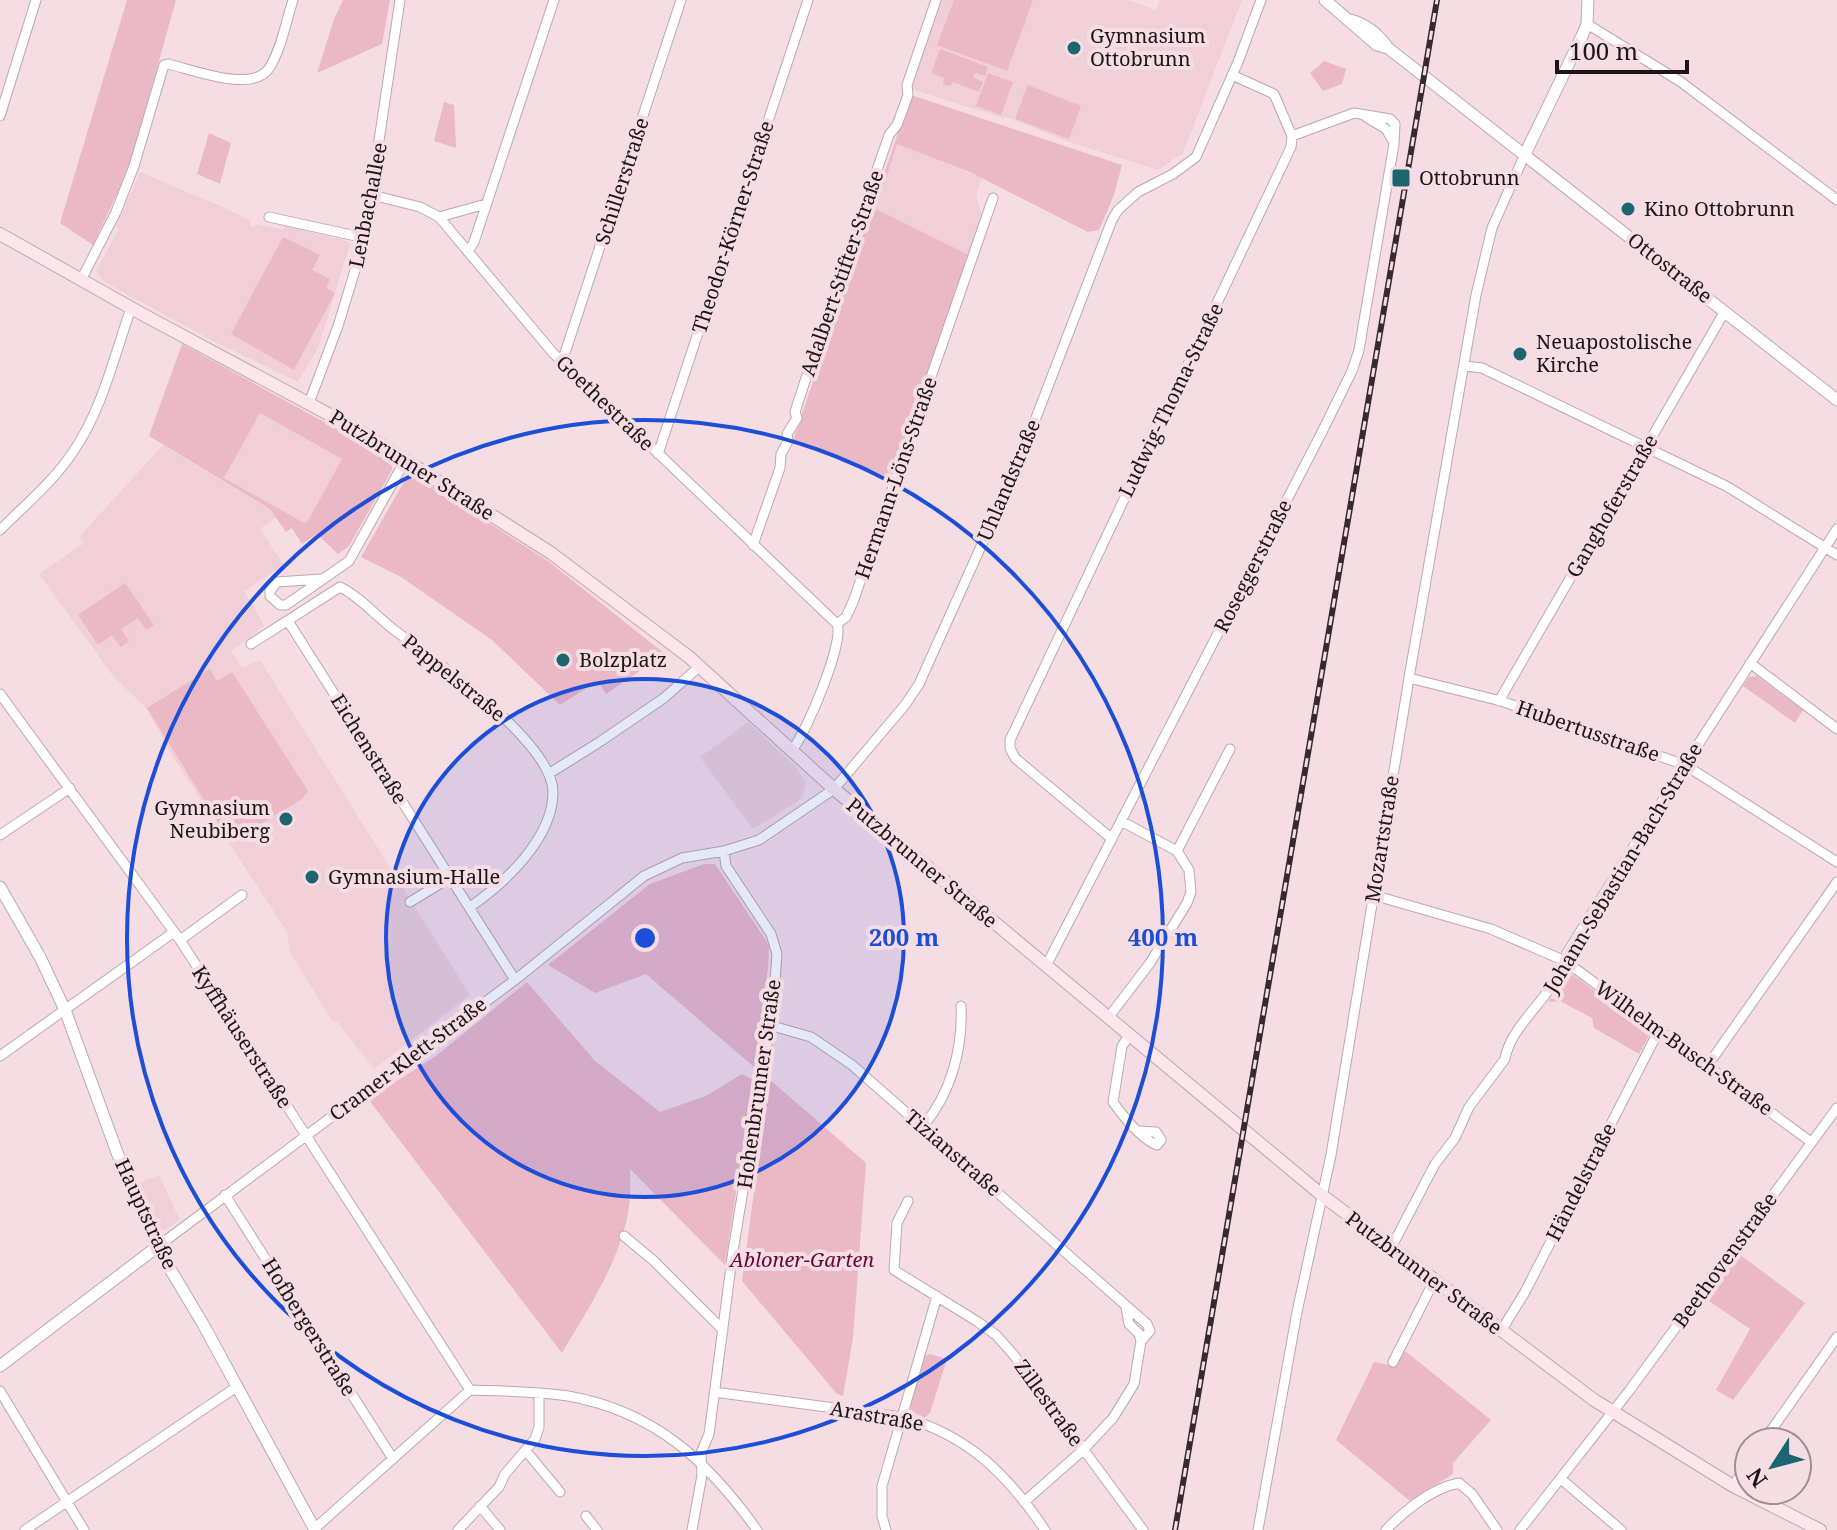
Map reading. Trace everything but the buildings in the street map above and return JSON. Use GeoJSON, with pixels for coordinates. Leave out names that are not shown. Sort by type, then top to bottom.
{"type":"FeatureCollection","features":[{"type":"Feature","properties":{"kind":"main road","name":"Putzbrunner Straße"},"geometry":{"type":"LineString","coordinates":[[0,234],[406,459],[551,553],[700,666],[834,789],[1323,1196],[1612,1411],[1733,1486]]}},
{"type":"Feature","properties":{"kind":"main road","name":"Putzbrunner Straße"},"geometry":{"type":"LineString","coordinates":[[1766,1506],[1799,1526],[1820,1530]]}},
{"type":"Feature","properties":{"kind":"street"},"geometry":{"type":"LineString","coordinates":[[0,116],[36,0]]}},
{"type":"Feature","properties":{"kind":"street"},"geometry":{"type":"LineString","coordinates":[[81,280],[116,212],[134,166],[164,65],[241,81],[261,76],[273,62],[293,0]]}},
{"type":"Feature","properties":{"kind":"street","name":"Lenbachallee"},"geometry":{"type":"LineString","coordinates":[[309,403],[338,326],[365,238],[400,0]]}},
{"type":"Feature","properties":{"kind":"street"},"geometry":{"type":"LineString","coordinates":[[468,252],[474,242],[554,0]]}},
{"type":"Feature","properties":{"kind":"street","name":"Schillerstraße"},"geometry":{"type":"LineString","coordinates":[[562,362],[681,0]]}},
{"type":"Feature","properties":{"kind":"street","name":"Theodor-Körner-Straße"},"geometry":{"type":"LineString","coordinates":[[658,454],[808,0]]}},
{"type":"Feature","properties":{"kind":"street","name":"Adalbert-Stifter-Straße"},"geometry":{"type":"LineString","coordinates":[[753,545],[780,468],[787,434],[797,418],[795,412],[815,350],[827,328],[827,316],[844,277],[844,268],[882,153],[908,95],[907,85],[936,0]]}},
{"type":"Feature","properties":{"kind":"street","name":"Uhlandstraße"},"geometry":{"type":"LineString","coordinates":[[834,789],[919,684],[1019,462],[1112,220],[1118,210],[1138,192],[1173,174],[1196,157],[1204,144],[1261,0]]}},
{"type":"Feature","properties":{"kind":"street","name":"Ottostraße"},"geometry":{"type":"LineString","coordinates":[[1325,0],[1382,39],[1388,48],[1837,400]]}},
{"type":"Feature","properties":{"kind":"street"},"geometry":{"type":"LineString","coordinates":[[1525,154],[1587,24],[1588,0]]}},
{"type":"Feature","properties":{"kind":"street"},"geometry":{"type":"LineString","coordinates":[[1587,24],[1681,82],[1837,200]]}},
{"type":"Feature","properties":{"kind":"street"},"geometry":{"type":"LineString","coordinates":[[1232,75],[1274,94],[1292,136]]}},
{"type":"Feature","properties":{"kind":"street","name":"Roseggerstraße"},"geometry":{"type":"LineString","coordinates":[[1046,966],[1352,371],[1359,350],[1395,124],[1390,119],[1354,113],[1292,136]]}},
{"type":"Feature","properties":{"kind":"street","name":"Ludwig-Thoma-Straße"},"geometry":{"type":"LineString","coordinates":[[1112,839],[1015,758],[1010,748],[1012,732],[1284,163],[1292,136]]}},
{"type":"Feature","properties":{"kind":"street","name":"Mozartstraße"},"geometry":{"type":"LineString","coordinates":[[1258,1530],[1293,1335],[1323,1196],[1409,678],[1486,244],[1525,154]]}},
{"type":"Feature","properties":{"kind":"street","name":"Goethestraße"},"geometry":{"type":"LineString","coordinates":[[372,195],[420,207],[439,217],[533,332],[562,362],[837,624]]}},
{"type":"Feature","properties":{"kind":"street","name":"Hermann-Löns-Straße"},"geometry":{"type":"LineString","coordinates":[[792,750],[808,726],[840,636],[837,624],[849,612],[864,572],[993,198]]}},
{"type":"Feature","properties":{"kind":"street"},"geometry":{"type":"LineString","coordinates":[[439,217],[486,204]]}},
{"type":"Feature","properties":{"kind":"street"},"geometry":{"type":"LineString","coordinates":[[269,217],[365,238]]}},
{"type":"Feature","properties":{"kind":"street"},"geometry":{"type":"LineString","coordinates":[[0,530],[45,485],[85,432],[98,406],[131,308]]}},
{"type":"Feature","properties":{"kind":"street","name":"Ganghoferstraße"},"geometry":{"type":"LineString","coordinates":[[1499,701],[1725,311]]}},
{"type":"Feature","properties":{"kind":"street"},"geometry":{"type":"LineString","coordinates":[[1465,366],[1482,368],[1728,487],[1837,555]]}},
{"type":"Feature","properties":{"kind":"street"},"geometry":{"type":"LineString","coordinates":[[322,579],[277,582],[270,596],[280,605],[286,605],[349,561],[406,459]]}},
{"type":"Feature","properties":{"kind":"street","name":"Johann-Sebastian-Bach-Straße"},"geometry":{"type":"LineString","coordinates":[[1391,1248],[1435,1164],[1444,1156],[1465,1121],[1469,1107],[1505,1059],[1506,1049],[1537,1004],[1544,999],[1562,972],[1567,953],[1837,529]]}},
{"type":"Feature","properties":{"kind":"street","name":"Pappelstraße"},"geometry":{"type":"LineString","coordinates":[[251,644],[337,588],[344,588],[503,716],[550,773]]}},
{"type":"Feature","properties":{"kind":"street","name":"Eichenstraße"},"geometry":{"type":"LineString","coordinates":[[288,621],[515,980]]}},
{"type":"Feature","properties":{"kind":"street"},"geometry":{"type":"LineString","coordinates":[[1750,663],[1837,729]]}},
{"type":"Feature","properties":{"kind":"street"},"geometry":{"type":"LineString","coordinates":[[470,907],[494,891],[525,858],[550,811],[553,791],[550,773],[664,698],[700,666]]}},
{"type":"Feature","properties":{"kind":"street","name":"Hubertusstraße"},"geometry":{"type":"LineString","coordinates":[[1409,678],[1499,701],[1685,765],[1837,862]]}},
{"type":"Feature","properties":{"kind":"street","name":"Kyffhäuserstraße"},"geometry":{"type":"LineString","coordinates":[[0,694],[177,936],[470,1390]]}},
{"type":"Feature","properties":{"kind":"street"},"geometry":{"type":"LineString","coordinates":[[1177,851],[1230,749]]}},
{"type":"Feature","properties":{"kind":"street"},"geometry":{"type":"LineString","coordinates":[[0,835],[70,788]]}},
{"type":"Feature","properties":{"kind":"street","name":"Cramer-Klett-Straße"},"geometry":{"type":"LineString","coordinates":[[0,1366],[515,980],[644,876],[682,858],[724,851],[759,840],[834,789]]}},
{"type":"Feature","properties":{"kind":"street"},"geometry":{"type":"LineString","coordinates":[[1108,1018],[1150,963],[1191,892],[1187,865],[1177,851],[1121,821]]}},
{"type":"Feature","properties":{"kind":"street","name":"Hohenbrunner Straße"},"geometry":{"type":"LineString","coordinates":[[692,1530],[774,994],[775,942],[726,866],[724,851]]}},
{"type":"Feature","properties":{"kind":"street"},"geometry":{"type":"LineString","coordinates":[[410,902],[451,877]]}},
{"type":"Feature","properties":{"kind":"street"},"geometry":{"type":"LineString","coordinates":[[1708,1065],[1837,882]]}},
{"type":"Feature","properties":{"kind":"street","name":"Hauptstraße"},"geometry":{"type":"LineString","coordinates":[[0,887],[40,957],[65,1010],[118,1155],[157,1247],[238,1386],[314,1530]]}},
{"type":"Feature","properties":{"kind":"street"},"geometry":{"type":"LineString","coordinates":[[0,1056],[242,895]]}},
{"type":"Feature","properties":{"kind":"street","name":"Wilhelm-Busch-Straße"},"geometry":{"type":"LineString","coordinates":[[1373,895],[1491,929],[1565,961],[1811,1142]]}},
{"type":"Feature","properties":{"kind":"street"},"geometry":{"type":"LineString","coordinates":[[923,1126],[941,1101],[951,1077],[962,1027],[961,1006]]}},
{"type":"Feature","properties":{"kind":"street","name":"Tizianstraße"},"geometry":{"type":"LineString","coordinates":[[769,1025],[811,1037],[831,1049],[923,1126],[1149,1327],[1150,1331],[1141,1341],[1134,1384],[1113,1418],[1083,1450],[1024,1502]]}},
{"type":"Feature","properties":{"kind":"street","name":"Händelstraße"},"geometry":{"type":"LineString","coordinates":[[1501,1331],[1525,1292],[1659,1030]]}},
{"type":"Feature","properties":{"kind":"street"},"geometry":{"type":"LineString","coordinates":[[1129,1036],[1122,1046],[1113,1102],[1139,1131]]}},
{"type":"Feature","properties":{"kind":"street","name":"Beethovenstraße"},"geometry":{"type":"LineString","coordinates":[[1520,1530],[1837,1108]]}},
{"type":"Feature","properties":{"kind":"street","name":"Hofbergerstraße"},"geometry":{"type":"LineString","coordinates":[[225,1195],[393,1459]]}},
{"type":"Feature","properties":{"kind":"street","name":"Zillestraße"},"geometry":{"type":"LineString","coordinates":[[908,1201],[897,1223],[894,1270],[996,1335],[1143,1530]]}},
{"type":"Feature","properties":{"kind":"street"},"geometry":{"type":"LineString","coordinates":[[624,1236],[654,1261],[723,1330]]}},
{"type":"Feature","properties":{"kind":"street"},"geometry":{"type":"LineString","coordinates":[[1393,1362],[1434,1281]]}},
{"type":"Feature","properties":{"kind":"street"},"geometry":{"type":"LineString","coordinates":[[886,1530],[880,1500],[882,1486],[937,1296]]}},
{"type":"Feature","properties":{"kind":"street"},"geometry":{"type":"LineString","coordinates":[[1774,1426],[1837,1337]]}},
{"type":"Feature","properties":{"kind":"street"},"geometry":{"type":"LineString","coordinates":[[25,1530],[238,1386]]}},
{"type":"Feature","properties":{"kind":"street"},"geometry":{"type":"LineString","coordinates":[[314,1530],[470,1390],[539,1393],[591,1401],[633,1417],[675,1440],[720,1480],[757,1530]]}},
{"type":"Feature","properties":{"kind":"street"},"geometry":{"type":"LineString","coordinates":[[0,1391],[84,1530]]}},
{"type":"Feature","properties":{"kind":"street","name":"Arastraße"},"geometry":{"type":"LineString","coordinates":[[714,1392],[902,1417],[930,1424],[973,1449],[1005,1478],[1045,1530]]}},
{"type":"Feature","properties":{"kind":"street"},"geometry":{"type":"LineString","coordinates":[[458,1530],[499,1487],[505,1474],[535,1439],[539,1427],[539,1393]]}},
{"type":"Feature","properties":{"kind":"street"},"geometry":{"type":"LineString","coordinates":[[526,1451],[560,1492]]}},
{"type":"Feature","properties":{"kind":"street"},"geometry":{"type":"LineString","coordinates":[[1561,1479],[1621,1530]]}},
{"type":"Feature","properties":{"kind":"street"},"geometry":{"type":"LineString","coordinates":[[1386,1530],[1414,1505],[1459,1483],[1472,1494],[1497,1530]]}},
{"type":"Feature","properties":{"kind":"street"},"geometry":{"type":"LineString","coordinates":[[480,1506],[500,1530]]}},
{"type":"Feature","properties":{"kind":"street"},"geometry":{"type":"LineString","coordinates":[[586,1516],[597,1530]]}},
{"type":"Feature","properties":{"kind":"shaded area","name":"Gymnasium Ottobrunn"},"geometry":{"type":"Polygon","coordinates":[[[940,0],[1128,0],[1156,10],[1160,0],[1242,0],[1183,153],[1158,170],[1069,142],[1004,116],[914,90],[911,85],[940,0]]]}},
{"type":"Feature","properties":{"kind":"shaded area"},"geometry":{"type":"Polygon","coordinates":[[[897,143],[982,178],[976,196],[982,215],[969,255],[875,209],[897,143]]]}},
{"type":"Feature","properties":{"kind":"shaded area"},"geometry":{"type":"Polygon","coordinates":[[[140,172],[225,208],[251,221],[254,228],[257,224],[283,230],[285,226],[350,244],[318,348],[298,382],[209,339],[103,281],[96,271],[119,229],[116,227],[140,172]]]}},
{"type":"Feature","properties":{"kind":"shaded area"},"geometry":{"type":"Polygon","coordinates":[[[260,413],[343,459],[306,525],[224,478],[260,413]]]}},
{"type":"Feature","properties":{"kind":"shaded area"},"geometry":{"type":"Polygon","coordinates":[[[163,445],[270,509],[277,517],[260,529],[284,565],[244,591],[265,626],[231,651],[242,668],[260,660],[470,995],[374,1069],[338,1023],[332,1021],[290,952],[287,932],[175,760],[146,708],[113,676],[39,574],[84,543],[79,537],[163,445]]]}},
{"type":"Feature","properties":{"kind":"shaded area"},"geometry":{"type":"Polygon","coordinates":[[[748,722],[796,767],[806,783],[803,796],[797,802],[753,829],[700,757],[748,722]]]}},
{"type":"Feature","properties":{"kind":"shaded area"},"geometry":{"type":"Polygon","coordinates":[[[159,1175],[180,1220],[163,1231],[155,1226],[136,1184],[159,1175]]]}},
{"type":"Feature","properties":{"kind":"green space"},"geometry":{"type":"Polygon","coordinates":[[[127,0],[176,0],[129,168],[93,245],[60,223],[127,0]]]}},
{"type":"Feature","properties":{"kind":"green space"},"geometry":{"type":"Polygon","coordinates":[[[343,0],[390,0],[382,44],[317,73],[334,19],[343,0]]]}},
{"type":"Feature","properties":{"kind":"green space"},"geometry":{"type":"Polygon","coordinates":[[[954,0],[1033,0],[1007,71],[937,45],[954,0]]]}},
{"type":"Feature","properties":{"kind":"green space"},"geometry":{"type":"Polygon","coordinates":[[[940,49],[988,67],[985,76],[975,73],[973,77],[983,82],[979,92],[953,82],[950,86],[943,84],[944,78],[931,73],[940,49]]]}},
{"type":"Feature","properties":{"kind":"green space"},"geometry":{"type":"Polygon","coordinates":[[[1324,61],[1346,69],[1342,84],[1323,91],[1310,73],[1324,61]]]}},
{"type":"Feature","properties":{"kind":"green space"},"geometry":{"type":"Polygon","coordinates":[[[988,73],[1013,82],[1001,115],[976,106],[988,73]]]}},
{"type":"Feature","properties":{"kind":"green space"},"geometry":{"type":"Polygon","coordinates":[[[1028,85],[1081,106],[1069,139],[1015,119],[1028,85]]]}},
{"type":"Feature","properties":{"kind":"green space"},"geometry":{"type":"Polygon","coordinates":[[[911,95],[1122,165],[1114,195],[1099,230],[1088,232],[972,173],[897,144],[876,209],[969,255],[894,479],[793,440],[911,95]]]}},
{"type":"Feature","properties":{"kind":"green space"},"geometry":{"type":"Polygon","coordinates":[[[444,102],[454,105],[456,148],[434,141],[444,102]]]}},
{"type":"Feature","properties":{"kind":"green space"},"geometry":{"type":"Polygon","coordinates":[[[209,133],[231,143],[220,184],[197,174],[209,133]]]}},
{"type":"Feature","properties":{"kind":"green space"},"geometry":{"type":"Polygon","coordinates":[[[283,237],[320,255],[312,270],[330,279],[326,288],[335,293],[294,370],[231,334],[283,237]]]}},
{"type":"Feature","properties":{"kind":"green space"},"geometry":{"type":"Polygon","coordinates":[[[182,344],[388,457],[392,470],[349,546],[338,554],[317,534],[302,544],[292,528],[286,532],[270,509],[149,436],[182,344]],[[260,413],[224,478],[306,524],[342,459],[260,413]]]}},
{"type":"Feature","properties":{"kind":"green space"},"geometry":{"type":"Polygon","coordinates":[[[410,476],[416,476],[548,561],[665,654],[606,694],[598,681],[560,705],[492,640],[401,577],[361,557],[410,476]]]}},
{"type":"Feature","properties":{"kind":"green space"},"geometry":{"type":"Polygon","coordinates":[[[125,583],[154,625],[146,630],[138,618],[121,629],[129,641],[121,647],[112,635],[98,645],[78,615],[125,583]]]}},
{"type":"Feature","properties":{"kind":"green space"},"geometry":{"type":"Polygon","coordinates":[[[210,669],[217,681],[232,672],[308,791],[302,799],[251,830],[247,825],[235,834],[231,828],[224,832],[147,708],[210,669]]]}},
{"type":"Feature","properties":{"kind":"green space"},"geometry":{"type":"Polygon","coordinates":[[[1757,676],[1803,710],[1795,723],[1743,686],[1749,677],[1757,676]]]}},
{"type":"Feature","properties":{"kind":"green space"},"geometry":{"type":"Polygon","coordinates":[[[704,864],[715,864],[769,945],[754,1067],[646,974],[595,993],[548,965],[650,884],[704,864]]]}},
{"type":"Feature","properties":{"kind":"green space"},"geometry":{"type":"Polygon","coordinates":[[[1573,975],[1651,1032],[1639,1054],[1594,1028],[1592,1018],[1560,1001],[1548,1002],[1551,998],[1555,1000],[1560,992],[1556,989],[1559,985],[1563,987],[1568,979],[1564,976],[1573,975]]]}},
{"type":"Feature","properties":{"kind":"green space"},"geometry":{"type":"Polygon","coordinates":[[[527,982],[595,1061],[660,1112],[706,1096],[742,1074],[753,1080],[725,1265],[630,1169],[629,1207],[619,1246],[603,1283],[562,1353],[368,1099],[436,1056],[527,982]]]}},
{"type":"Feature","properties":{"kind":"green space","name":"Abloner-Garten"},"geometry":{"type":"Polygon","coordinates":[[[769,1079],[866,1163],[853,1338],[843,1396],[837,1394],[742,1281],[769,1079]]]}},
{"type":"Feature","properties":{"kind":"green space"},"geometry":{"type":"Polygon","coordinates":[[[1739,1254],[1805,1303],[1733,1400],[1716,1390],[1750,1329],[1706,1299],[1739,1254]]]}},
{"type":"Feature","properties":{"kind":"green space"},"geometry":{"type":"Polygon","coordinates":[[[1404,1350],[1491,1420],[1453,1463],[1453,1474],[1410,1501],[1336,1440],[1374,1362],[1395,1366],[1404,1350]]]}},
{"type":"Feature","properties":{"kind":"green space"},"geometry":{"type":"Polygon","coordinates":[[[930,1354],[947,1359],[930,1413],[924,1418],[909,1410],[923,1357],[930,1354]]]}},
{"type":"Feature","properties":{"kind":"railway"},"geometry":{"type":"LineString","coordinates":[[1175,1530],[1437,0]]}},
{"type":"Feature","properties":{"kind":"place","name":"Gymnasium Ottobrunn"},"geometry":{"type":"Point","coordinates":[1074,48]}},
{"type":"Feature","properties":{"kind":"place","name":"Ottobrunn"},"geometry":{"type":"Point","coordinates":[1401,178]}},
{"type":"Feature","properties":{"kind":"place","name":"Kino Ottobrunn"},"geometry":{"type":"Point","coordinates":[1628,209]}},
{"type":"Feature","properties":{"kind":"place","name":"Neuapostolische Kirche"},"geometry":{"type":"Point","coordinates":[1520,354]}},
{"type":"Feature","properties":{"kind":"place","name":"Bolzplatz"},"geometry":{"type":"Point","coordinates":[563,660]}},
{"type":"Feature","properties":{"kind":"place","name":"Gymnasium Neubiberg"},"geometry":{"type":"Point","coordinates":[286,819]}},
{"type":"Feature","properties":{"kind":"place","name":"Gymnasium-Halle"},"geometry":{"type":"Point","coordinates":[312,877]}}]}
